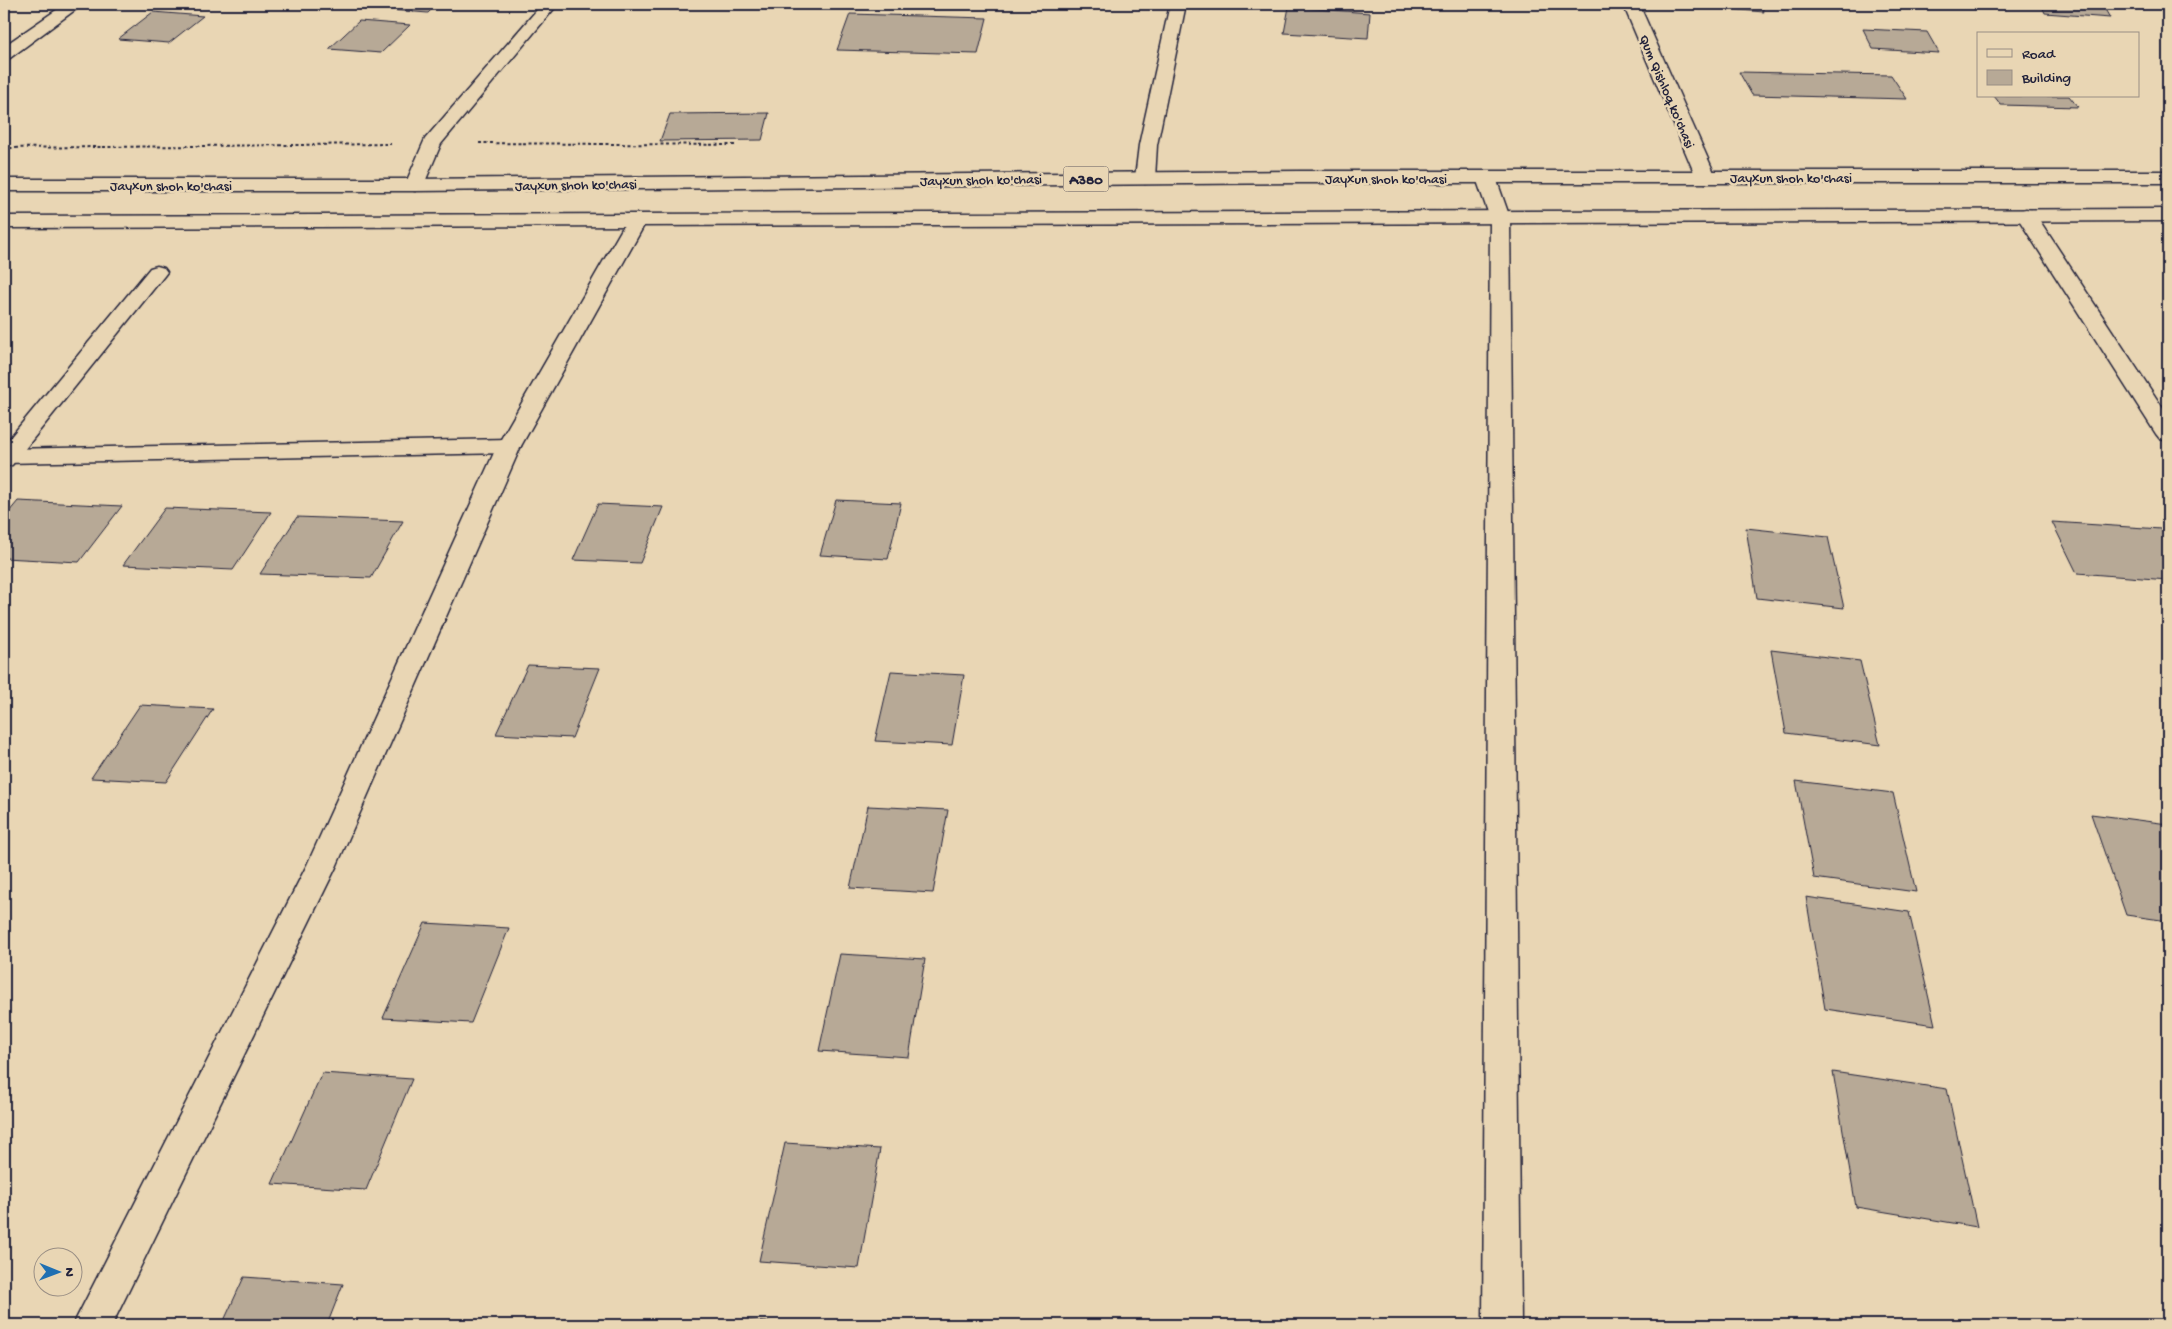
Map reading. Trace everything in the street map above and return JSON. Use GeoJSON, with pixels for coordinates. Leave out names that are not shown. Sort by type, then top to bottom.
{"type":"FeatureCollection","features":[{"type":"Feature","properties":{"kind":"main road"},"geometry":{"type":"LineString","coordinates":[[4,54],[75,4]]}},
{"type":"Feature","properties":{"kind":"main road"},"geometry":{"type":"LineString","coordinates":[[415,186],[432,143],[550,4]]}},
{"type":"Feature","properties":{"kind":"main road"},"geometry":{"type":"LineString","coordinates":[[1145,178],[1148,145],[1178,4]]}},
{"type":"Feature","properties":{"kind":"main road","name":"Qum Qishloq ko'chasi"},"geometry":{"type":"LineString","coordinates":[[1631,4],[1706,177]]}},
{"type":"Feature","properties":{"kind":"main road","name":"Jayxun shoh ko'chasi"},"geometry":{"type":"LineString","coordinates":[[4,185],[415,186],[1145,178],[2168,177]]}},
{"type":"Feature","properties":{"kind":"main road"},"geometry":{"type":"LineString","coordinates":[[1486,178],[1500,218],[1502,1325]]}},
{"type":"Feature","properties":{"kind":"main road"},"geometry":{"type":"LineString","coordinates":[[2026,215],[2168,434]]}},
{"type":"Feature","properties":{"kind":"main road"},"geometry":{"type":"LineString","coordinates":[[4,222],[2168,215]]}},
{"type":"Feature","properties":{"kind":"main road"},"geometry":{"type":"LineString","coordinates":[[92,1325],[322,866],[509,446],[637,220]]}},
{"type":"Feature","properties":{"kind":"main road"},"geometry":{"type":"LineString","coordinates":[[5,458],[157,272]]}},
{"type":"Feature","properties":{"kind":"main road"},"geometry":{"type":"LineString","coordinates":[[5,458],[509,446]]}},
{"type":"Feature","properties":{"kind":"building"},"geometry":{"type":"Polygon","coordinates":[[[383,4],[437,4],[428,13],[378,9],[383,4]]]}},
{"type":"Feature","properties":{"kind":"building"},"geometry":{"type":"Polygon","coordinates":[[[1715,4],[1761,4],[1764,12],[1716,8],[1715,4]]]}},
{"type":"Feature","properties":{"kind":"building"},"geometry":{"type":"Polygon","coordinates":[[[2041,4],[2102,4],[2110,18],[2045,13],[2041,4]]]}},
{"type":"Feature","properties":{"kind":"building"},"geometry":{"type":"Polygon","coordinates":[[[1289,7],[1370,13],[1368,38],[1284,33],[1289,7]]]}},
{"type":"Feature","properties":{"kind":"building"},"geometry":{"type":"Polygon","coordinates":[[[153,12],[203,16],[169,43],[118,39],[153,12]]]}},
{"type":"Feature","properties":{"kind":"building"},"geometry":{"type":"Polygon","coordinates":[[[850,14],[987,18],[978,54],[837,50],[850,14]]]}},
{"type":"Feature","properties":{"kind":"building"},"geometry":{"type":"Polygon","coordinates":[[[359,21],[410,25],[381,53],[329,49],[359,21]]]}},
{"type":"Feature","properties":{"kind":"building"},"geometry":{"type":"Polygon","coordinates":[[[1863,29],[1927,32],[1939,53],[1873,49],[1863,29]]]}},
{"type":"Feature","properties":{"kind":"building"},"geometry":{"type":"Polygon","coordinates":[[[1739,72],[1891,75],[1907,99],[1752,95],[1739,72]]]}},
{"type":"Feature","properties":{"kind":"building"},"geometry":{"type":"Polygon","coordinates":[[[1996,98],[2071,98],[2078,107],[2001,105],[1996,98]]]}},
{"type":"Feature","properties":{"kind":"building"},"geometry":{"type":"Polygon","coordinates":[[[769,113],[762,140],[660,141],[670,114],[769,113]]]}},
{"type":"Feature","properties":{"kind":"building"},"geometry":{"type":"Polygon","coordinates":[[[836,500],[901,503],[888,559],[820,555],[836,500]]]}},
{"type":"Feature","properties":{"kind":"building"},"geometry":{"type":"Polygon","coordinates":[[[18,501],[122,506],[79,562],[4,558],[4,518],[18,501]]]}},
{"type":"Feature","properties":{"kind":"building"},"geometry":{"type":"Polygon","coordinates":[[[598,504],[663,507],[640,563],[573,560],[598,504]]]}},
{"type":"Feature","properties":{"kind":"building"},"geometry":{"type":"Polygon","coordinates":[[[165,508],[271,512],[233,570],[123,565],[165,508]]]}},
{"type":"Feature","properties":{"kind":"building"},"geometry":{"type":"Polygon","coordinates":[[[297,517],[403,521],[371,578],[260,574],[297,517]]]}},
{"type":"Feature","properties":{"kind":"building"},"geometry":{"type":"Polygon","coordinates":[[[2052,522],[2161,529],[2168,543],[2168,580],[2077,573],[2052,522]]]}},
{"type":"Feature","properties":{"kind":"building"},"geometry":{"type":"Polygon","coordinates":[[[1746,528],[1828,537],[1844,608],[1757,598],[1746,528]]]}},
{"type":"Feature","properties":{"kind":"building"},"geometry":{"type":"Polygon","coordinates":[[[1771,650],[1860,661],[1880,745],[1786,733],[1771,650]]]}},
{"type":"Feature","properties":{"kind":"building"},"geometry":{"type":"Polygon","coordinates":[[[528,665],[600,668],[572,738],[496,734],[528,665]]]}},
{"type":"Feature","properties":{"kind":"building"},"geometry":{"type":"Polygon","coordinates":[[[891,671],[964,675],[952,745],[875,741],[891,671]]]}},
{"type":"Feature","properties":{"kind":"building"},"geometry":{"type":"Polygon","coordinates":[[[140,705],[213,709],[166,782],[91,778],[140,705]]]}},
{"type":"Feature","properties":{"kind":"building"},"geometry":{"type":"Polygon","coordinates":[[[1796,781],[1893,793],[1916,892],[1814,878],[1796,781]]]}},
{"type":"Feature","properties":{"kind":"building"},"geometry":{"type":"Polygon","coordinates":[[[868,806],[948,810],[933,893],[850,888],[868,806]]]}},
{"type":"Feature","properties":{"kind":"building"},"geometry":{"type":"Polygon","coordinates":[[[2091,814],[2168,824],[2168,921],[2126,915],[2091,814]]]}},
{"type":"Feature","properties":{"kind":"building"},"geometry":{"type":"Polygon","coordinates":[[[1806,897],[1909,912],[1935,1025],[1825,1009],[1806,897]]]}},
{"type":"Feature","properties":{"kind":"building"},"geometry":{"type":"Polygon","coordinates":[[[425,923],[509,928],[471,1023],[383,1018],[425,923]]]}},
{"type":"Feature","properties":{"kind":"building"},"geometry":{"type":"Polygon","coordinates":[[[840,954],[925,959],[909,1057],[819,1051],[840,954]]]}},
{"type":"Feature","properties":{"kind":"building"},"geometry":{"type":"Polygon","coordinates":[[[1833,1072],[1947,1089],[1977,1227],[1856,1207],[1833,1072]]]}},
{"type":"Feature","properties":{"kind":"building"},"geometry":{"type":"Polygon","coordinates":[[[322,1073],[412,1079],[366,1190],[272,1184],[322,1073]]]}},
{"type":"Feature","properties":{"kind":"building"},"geometry":{"type":"Polygon","coordinates":[[[785,1143],[880,1149],[859,1268],[759,1261],[785,1143]]]}},
{"type":"Feature","properties":{"kind":"building"},"geometry":{"type":"Polygon","coordinates":[[[244,1277],[343,1284],[327,1325],[222,1325],[244,1277]]]}},
{"type":"Feature","properties":{"kind":"building"},"geometry":{"type":"Polygon","coordinates":[[[749,1321],[809,1325],[748,1325],[749,1321]]]}}]}
